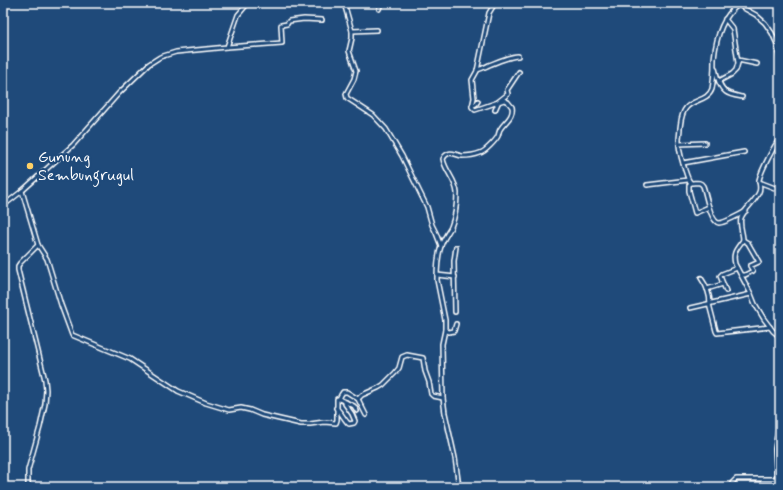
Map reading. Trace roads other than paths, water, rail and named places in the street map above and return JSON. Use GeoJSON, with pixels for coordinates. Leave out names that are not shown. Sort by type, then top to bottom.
{"type":"FeatureCollection","features":[{"type":"Feature","properties":{"kind":"main road"},"geometry":{"type":"LineString","coordinates":[[778,487],[776,449],[780,422]]}},
{"type":"Feature","properties":{"kind":"street"},"geometry":{"type":"LineString","coordinates":[[227,47],[238,15],[248,3]]}},
{"type":"Feature","properties":{"kind":"street"},"geometry":{"type":"LineString","coordinates":[[344,3],[352,31],[350,51],[356,74],[346,96],[373,115],[386,129],[402,156],[426,207],[441,246]]}},
{"type":"Feature","properties":{"kind":"street"},"geometry":{"type":"LineString","coordinates":[[379,9],[381,3]]}},
{"type":"Feature","properties":{"kind":"street"},"geometry":{"type":"LineString","coordinates":[[472,106],[474,98],[471,83],[477,70],[489,13],[495,3]]}},
{"type":"Feature","properties":{"kind":"street"},"geometry":{"type":"LineString","coordinates":[[746,211],[724,222],[716,222],[713,218],[702,183],[692,183],[688,180],[679,150],[682,114],[687,106],[706,98],[710,94],[716,47],[720,32],[725,18],[738,4],[765,23],[774,37],[780,59]]}},
{"type":"Feature","properties":{"kind":"street"},"geometry":{"type":"LineString","coordinates":[[719,81],[727,78],[734,72],[738,60],[734,29],[725,18]]}},
{"type":"Feature","properties":{"kind":"street"},"geometry":{"type":"LineString","coordinates":[[3,206],[73,145],[119,94],[149,64],[160,57],[176,52],[282,43],[281,25],[286,24],[289,21],[304,19],[322,20]]}},
{"type":"Feature","properties":{"kind":"street"},"geometry":{"type":"LineString","coordinates":[[352,31],[377,30]]}},
{"type":"Feature","properties":{"kind":"street"},"geometry":{"type":"LineString","coordinates":[[477,70],[482,70],[490,65],[514,56],[518,56]]}},
{"type":"Feature","properties":{"kind":"street"},"geometry":{"type":"LineString","coordinates":[[738,60],[757,64]]}},
{"type":"Feature","properties":{"kind":"street"},"geometry":{"type":"LineString","coordinates":[[714,66],[719,81],[726,92],[742,97]]}},
{"type":"Feature","properties":{"kind":"street"},"geometry":{"type":"LineString","coordinates":[[494,110],[499,101],[508,94],[507,90],[519,72]]}},
{"type":"Feature","properties":{"kind":"street"},"geometry":{"type":"LineString","coordinates":[[472,106],[476,104],[478,100]]}},
{"type":"Feature","properties":{"kind":"street"},"geometry":{"type":"LineString","coordinates":[[459,487],[456,458],[445,413],[443,398],[442,344],[445,330],[445,320],[437,275],[441,246],[451,226],[455,212],[457,192],[453,179],[446,168],[444,157],[452,153],[464,156],[484,152],[497,138],[500,129],[511,116],[513,110],[508,102],[504,100],[478,109],[474,109],[472,106]]}},
{"type":"Feature","properties":{"kind":"street"},"geometry":{"type":"LineString","coordinates":[[780,138],[761,175],[759,182],[760,189],[742,218],[743,240],[734,252],[734,259],[737,268],[755,304],[770,327],[780,337]]}},
{"type":"Feature","properties":{"kind":"street"},"geometry":{"type":"LineString","coordinates":[[679,144],[705,143]]}},
{"type":"Feature","properties":{"kind":"street"},"geometry":{"type":"LineString","coordinates":[[683,163],[744,152]]}},
{"type":"Feature","properties":{"kind":"street"},"geometry":{"type":"LineString","coordinates":[[647,185],[688,180]]}},
{"type":"Feature","properties":{"kind":"street"},"geometry":{"type":"LineString","coordinates":[[759,182],[780,190]]}},
{"type":"Feature","properties":{"kind":"street"},"geometry":{"type":"LineString","coordinates":[[692,183],[689,185],[689,191],[695,213],[709,207]]}},
{"type":"Feature","properties":{"kind":"street"},"geometry":{"type":"LineString","coordinates":[[22,191],[38,245],[47,258],[71,334],[74,336],[130,359],[178,391],[206,403],[229,410],[241,408],[250,410],[262,416],[300,424],[324,422],[336,423],[337,398],[354,406],[357,411]]}},
{"type":"Feature","properties":{"kind":"street"},"geometry":{"type":"LineString","coordinates":[[741,274],[745,275],[753,271],[750,266],[759,262],[748,243],[743,240]]}},
{"type":"Feature","properties":{"kind":"street"},"geometry":{"type":"LineString","coordinates":[[28,487],[28,470],[40,427],[45,404],[46,390],[45,380],[18,268],[20,263],[38,245]]}},
{"type":"Feature","properties":{"kind":"street"},"geometry":{"type":"LineString","coordinates":[[455,312],[454,261],[456,248]]}},
{"type":"Feature","properties":{"kind":"street"},"geometry":{"type":"LineString","coordinates":[[726,291],[720,276],[737,268]]}},
{"type":"Feature","properties":{"kind":"street"},"geometry":{"type":"LineString","coordinates":[[437,275],[455,277]]}},
{"type":"Feature","properties":{"kind":"street"},"geometry":{"type":"LineString","coordinates":[[701,278],[710,298],[709,304],[716,331],[718,333],[770,327]]}},
{"type":"Feature","properties":{"kind":"street"},"geometry":{"type":"LineString","coordinates":[[707,289],[722,284]]}},
{"type":"Feature","properties":{"kind":"street"},"geometry":{"type":"LineString","coordinates":[[690,308],[751,294]]}},
{"type":"Feature","properties":{"kind":"street"},"geometry":{"type":"LineString","coordinates":[[445,330],[449,332],[454,331],[456,324]]}},
{"type":"Feature","properties":{"kind":"street"},"geometry":{"type":"LineString","coordinates":[[358,399],[362,395],[383,385],[397,371],[402,357],[407,355],[423,358],[424,371],[429,382],[431,394],[433,396],[443,398]]}},
{"type":"Feature","properties":{"kind":"street"},"geometry":{"type":"LineString","coordinates":[[340,399],[341,394],[347,392],[358,399],[366,415]]}},
{"type":"Feature","properties":{"kind":"street"},"geometry":{"type":"LineString","coordinates":[[336,408],[340,411],[349,424],[354,423],[354,417],[345,404],[346,402]]}},
{"type":"Feature","properties":{"kind":"street"},"geometry":{"type":"LineString","coordinates":[[732,487],[732,483],[736,479],[778,478]]}},
{"type":"Feature","properties":{"kind":"place","name":"Gunung Sembungrugul"},"geometry":{"type":"Point","coordinates":[30,166]}}]}
